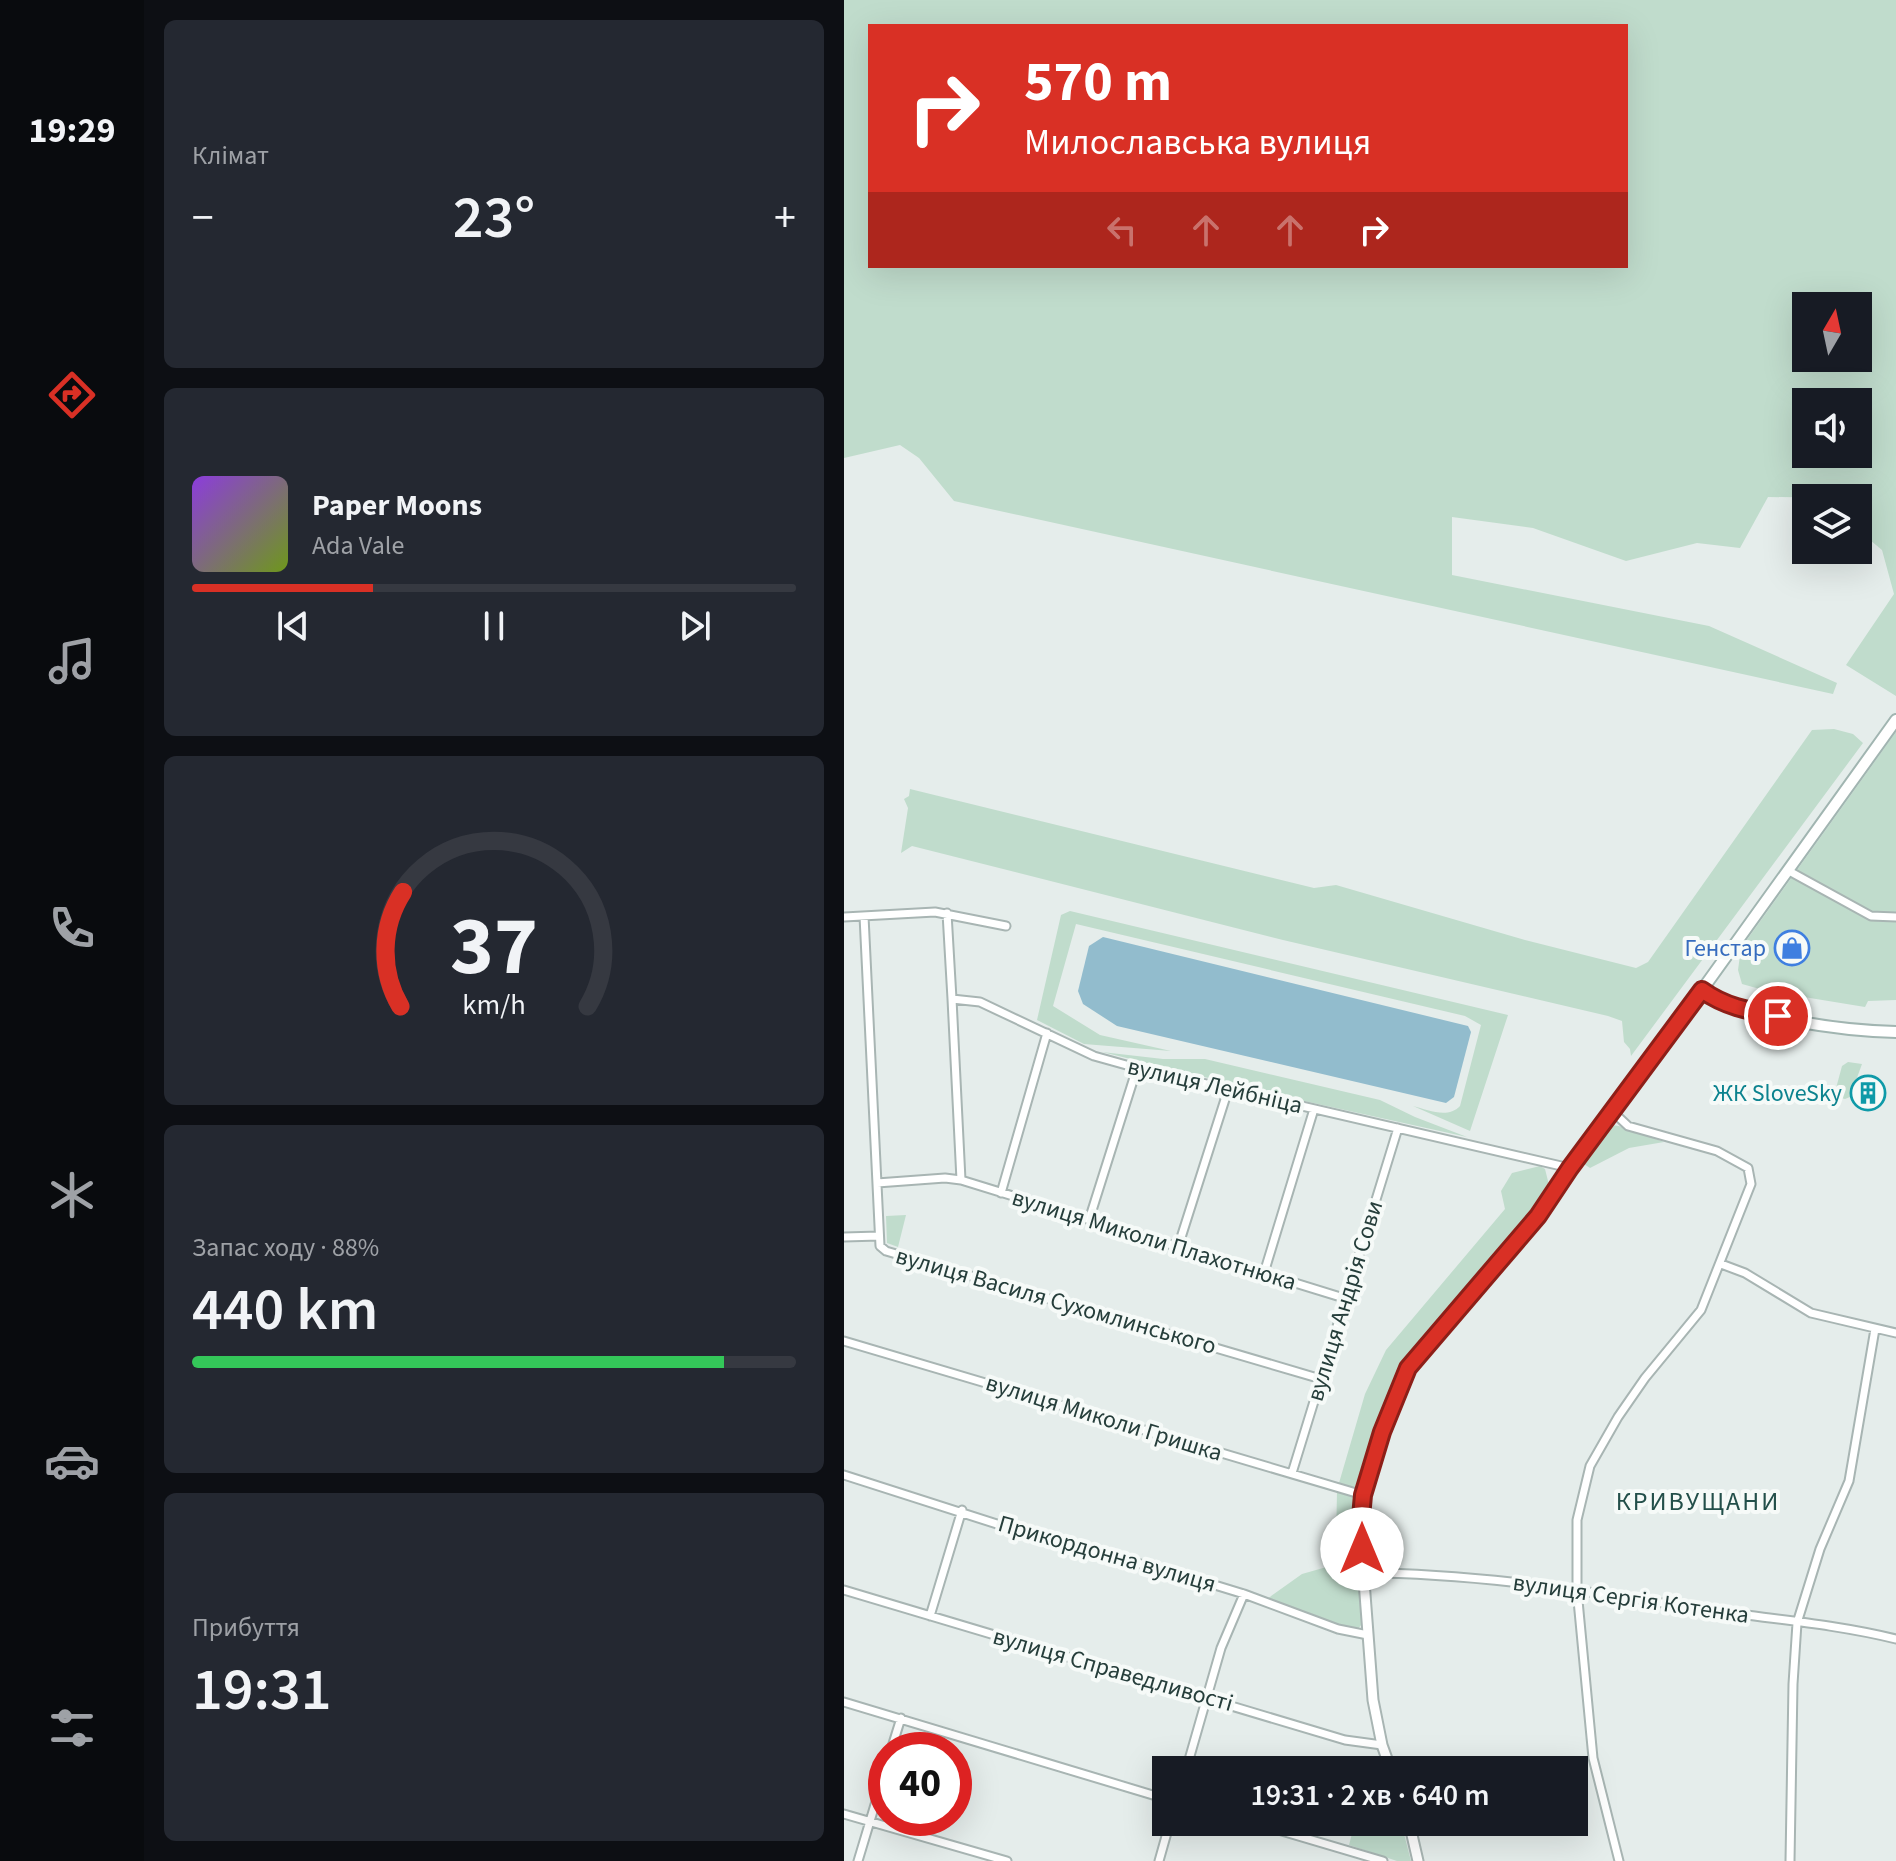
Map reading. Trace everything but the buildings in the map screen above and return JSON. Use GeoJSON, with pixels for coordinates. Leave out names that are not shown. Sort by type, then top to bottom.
{"type":"FeatureCollection","features":[{"type":"Feature","properties":{"kind":"main road"},"geometry":{"type":"LineString","coordinates":[[1896,720],[1702,990],[1717,1001],[1739,1009],[1838,1028],[1896,1032]]}},
{"type":"Feature","properties":{"kind":"street"},"geometry":{"type":"LineString","coordinates":[[1789,871],[1871,916],[1896,917]]}},
{"type":"Feature","properties":{"kind":"street"},"geometry":{"type":"LineString","coordinates":[[947,913],[961,1180]]}},
{"type":"Feature","properties":{"kind":"street"},"geometry":{"type":"LineString","coordinates":[[844,917],[947,913],[1006,926]]}},
{"type":"Feature","properties":{"kind":"street","name":"вулиця Василя Сухомлинського"},"geometry":{"type":"LineString","coordinates":[[864,916],[880,1246],[886,1251],[1321,1379]]}},
{"type":"Feature","properties":{"kind":"street"},"geometry":{"type":"LineString","coordinates":[[1386,1756],[1373,1700],[1360,1528],[1363,1495],[1382,1432],[1408,1368],[1538,1216],[1702,990]]}},
{"type":"Feature","properties":{"kind":"street","name":"вулиця Лейбніца"},"geometry":{"type":"LineString","coordinates":[[952,999],[980,1002],[1094,1056],[1137,1068],[1570,1168]]}},
{"type":"Feature","properties":{"kind":"street"},"geometry":{"type":"LineString","coordinates":[[1001,1193],[1047,1033]]}},
{"type":"Feature","properties":{"kind":"street"},"geometry":{"type":"LineString","coordinates":[[1089,1220],[1137,1068]]}},
{"type":"Feature","properties":{"kind":"street"},"geometry":{"type":"LineString","coordinates":[[1178,1247],[1228,1090]]}},
{"type":"Feature","properties":{"kind":"street"},"geometry":{"type":"LineString","coordinates":[[1264,1273],[1314,1109]]}},
{"type":"Feature","properties":{"kind":"street"},"geometry":{"type":"LineString","coordinates":[[1612,1111],[1628,1126],[1717,1151],[1748,1168],[1751,1184],[1701,1310],[1645,1378],[1590,1466],[1577,1520],[1577,1590],[1593,1758],[1619,1861]]}},
{"type":"Feature","properties":{"kind":"street","name":"вулиця Андрія Сови"},"geometry":{"type":"LineString","coordinates":[[1292,1473],[1398,1128]]}},
{"type":"Feature","properties":{"kind":"street","name":"вулиця Миколи Плахотнюка"},"geometry":{"type":"LineString","coordinates":[[877,1183],[945,1178],[961,1180],[1347,1299]]}},
{"type":"Feature","properties":{"kind":"street"},"geometry":{"type":"LineString","coordinates":[[844,1237],[879,1236]]}},
{"type":"Feature","properties":{"kind":"street"},"geometry":{"type":"LineString","coordinates":[[1721,1264],[1745,1273],[1811,1313],[1896,1333]]}},
{"type":"Feature","properties":{"kind":"street"},"geometry":{"type":"LineString","coordinates":[[1790,1861],[1792,1697],[1797,1623],[1820,1549],[1849,1481],[1875,1329]]}},
{"type":"Feature","properties":{"kind":"street","name":"вулиця Миколи Гришка"},"geometry":{"type":"LineString","coordinates":[[844,1341],[1363,1495]]}},
{"type":"Feature","properties":{"kind":"street","name":"Прикордонна вулиця"},"geometry":{"type":"LineString","coordinates":[[844,1475],[962,1510],[1053,1542],[1169,1571],[1244,1594],[1317,1622],[1368,1635]]}},
{"type":"Feature","properties":{"kind":"street"},"geometry":{"type":"LineString","coordinates":[[930,1616],[962,1510]]}},
{"type":"Feature","properties":{"kind":"street","name":"вулиця Сергія Котенка"},"geometry":{"type":"LineString","coordinates":[[1364,1573],[1488,1580],[1577,1590],[1856,1629],[1896,1639]]}},
{"type":"Feature","properties":{"kind":"street","name":"вулиця Справедливості"},"geometry":{"type":"LineString","coordinates":[[844,1590],[1345,1740],[1382,1745]]}},
{"type":"Feature","properties":{"kind":"street"},"geometry":{"type":"LineString","coordinates":[[1190,1756],[1221,1648],[1244,1594]]}},
{"type":"Feature","properties":{"kind":"street"},"geometry":{"type":"LineString","coordinates":[[844,1702],[1152,1795]]}},
{"type":"Feature","properties":{"kind":"street"},"geometry":{"type":"LineString","coordinates":[[897,1732],[901,1718]]}},
{"type":"Feature","properties":{"kind":"street"},"geometry":{"type":"LineString","coordinates":[[844,1814],[868,1821]]}},
{"type":"Feature","properties":{"kind":"street"},"geometry":{"type":"LineString","coordinates":[[858,1861],[868,1828]]}},
{"type":"Feature","properties":{"kind":"street"},"geometry":{"type":"LineString","coordinates":[[919,1836],[1007,1861]]}},
{"type":"Feature","properties":{"kind":"street"},"geometry":{"type":"LineString","coordinates":[[1159,1861],[1166,1836]]}},
{"type":"Feature","properties":{"kind":"street"},"geometry":{"type":"LineString","coordinates":[[1298,1836],[1383,1861]]}},
{"type":"Feature","properties":{"kind":"street"},"geometry":{"type":"LineString","coordinates":[[1412,1836],[1418,1861]]}},
{"type":"Feature","properties":{"kind":"green space"},"geometry":{"type":"Polygon","coordinates":[[[844,0],[1896,0],[1896,696],[1846,665],[1894,594],[1882,550],[1872,542],[1872,484],[1792,484],[1792,497],[1768,497],[1740,548],[1697,543],[1626,561],[1533,528],[1452,517],[1452,575],[1709,626],[1837,683],[1833,694],[954,501],[919,458],[900,445],[844,458],[844,0]]]}},
{"type":"Feature","properties":{"kind":"green space"},"geometry":{"type":"Polygon","coordinates":[[[1834,729],[1853,734],[1863,743],[1631,1056],[1624,1042],[1622,1021],[1608,1016],[1283,940],[912,846],[901,853],[908,808],[904,799],[909,796],[910,789],[1314,888],[1336,885],[1525,940],[1636,968],[1648,962],[1812,730],[1834,729]]]}},
{"type":"Feature","properties":{"kind":"green space"},"geometry":{"type":"Polygon","coordinates":[[[1896,732],[1896,1000],[1868,1001],[1865,1007],[1742,984],[1738,970],[1741,948],[1896,732]]]}},
{"type":"Feature","properties":{"kind":"green space"},"geometry":{"type":"Polygon","coordinates":[[[1070,911],[1508,1015],[1470,1131],[1413,1106],[1444,1113],[1460,1106],[1481,1025],[1465,1016],[1076,924],[1053,1006],[1100,1035],[1171,1051],[1084,1044],[1037,1020],[1061,915],[1070,911]]]}},
{"type":"Feature","properties":{"kind":"green space"},"geometry":{"type":"Polygon","coordinates":[[[1102,1052],[1163,1059],[1205,1059],[1380,1100],[1467,1137],[1286,1097],[1102,1052]]]}},
{"type":"Feature","properties":{"kind":"green space"},"geometry":{"type":"Polygon","coordinates":[[[1848,1062],[1862,1064],[1850,1097],[1845,1099],[1837,1097],[1835,1092],[1842,1066],[1848,1062]]]}},
{"type":"Feature","properties":{"kind":"green space"},"geometry":{"type":"Polygon","coordinates":[[[1611,1125],[1664,1142],[1629,1148],[1590,1168],[1584,1164],[1583,1158],[1611,1125]]]}},
{"type":"Feature","properties":{"kind":"green space"},"geometry":{"type":"Polygon","coordinates":[[[1540,1166],[1545,1169],[1550,1189],[1407,1359],[1380,1416],[1357,1490],[1339,1483],[1365,1394],[1386,1350],[1505,1209],[1501,1191],[1512,1173],[1540,1166]]]}},
{"type":"Feature","properties":{"kind":"green space"},"geometry":{"type":"Polygon","coordinates":[[[906,1215],[898,1247],[887,1243],[886,1216],[906,1215]]]}},
{"type":"Feature","properties":{"kind":"green space"},"geometry":{"type":"Polygon","coordinates":[[[1337,1491],[1356,1497],[1353,1524],[1357,1553],[1336,1544],[1337,1491]]]}},
{"type":"Feature","properties":{"kind":"green space"},"geometry":{"type":"Polygon","coordinates":[[[1337,1564],[1358,1568],[1362,1624],[1357,1630],[1267,1599],[1302,1574],[1337,1564]]]}},
{"type":"Feature","properties":{"kind":"green space"},"geometry":{"type":"Polygon","coordinates":[[[1351,1836],[1405,1836],[1411,1861],[1397,1861],[1349,1845],[1351,1836]]]}},
{"type":"Feature","properties":{"kind":"water"},"geometry":{"type":"Polygon","coordinates":[[[1103,937],[1468,1026],[1471,1032],[1454,1097],[1446,1103],[1117,1026],[1083,1004],[1078,991],[1089,946],[1103,937]]]}},
{"type":"Feature","properties":{"kind":"place","name":"Генстар"},"geometry":{"type":"Point","coordinates":[1792,948]}},
{"type":"Feature","properties":{"kind":"place","name":"ЖК SloveSky"},"geometry":{"type":"Point","coordinates":[1868,1093]}},
{"type":"Feature","properties":{"kind":"district","name":"КРИВУЩАНИ"},"geometry":{"type":"Point","coordinates":[1698,1501]}},
{"type":"Feature","properties":{"kind":"route"},"geometry":{"type":"LineString","coordinates":[[1362,1549],[1363,1495],[1382,1432],[1408,1368],[1538,1216],[1702,990],[1717,1001],[1739,1009],[1778,1016]]}}]}
